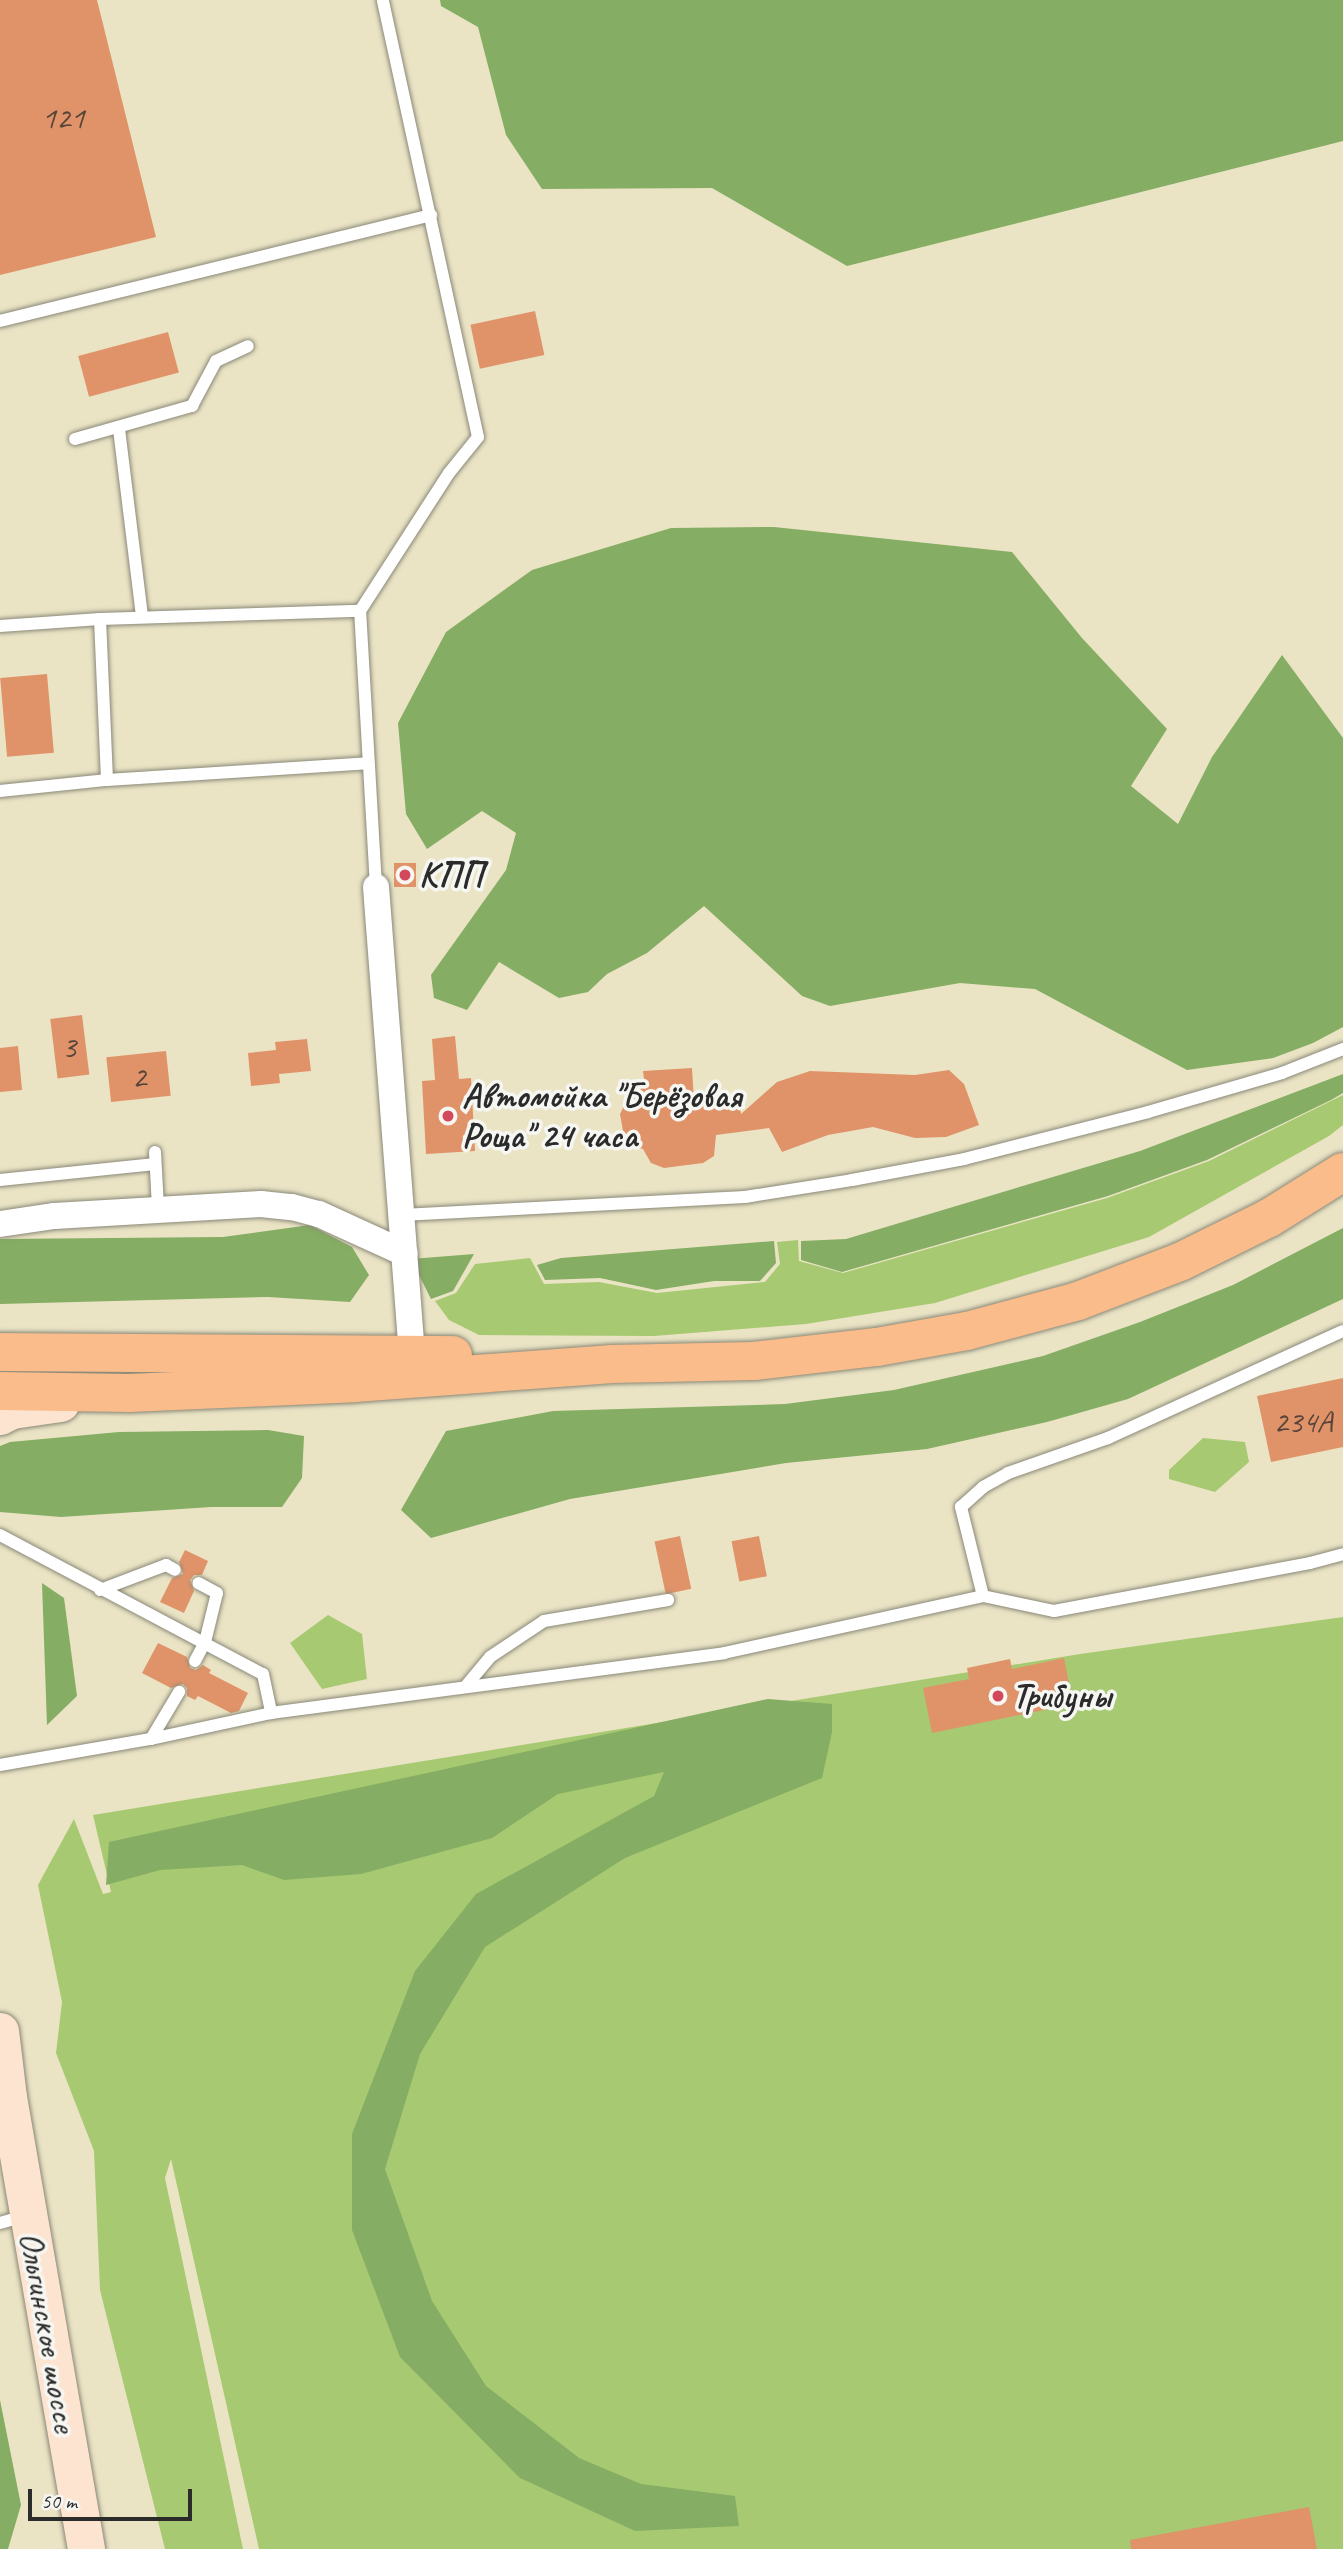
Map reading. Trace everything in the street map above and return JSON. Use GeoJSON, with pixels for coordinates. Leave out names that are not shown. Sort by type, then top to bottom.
{"type":"FeatureCollection","features":[{"type":"Feature","properties":{"kind":"main road"},"geometry":{"type":"LineString","coordinates":[[0,1391],[129,1393],[355,1383],[612,1364],[754,1361],[877,1347],[980,1328],[1078,1301],[1182,1261],[1269,1218],[1343,1172]]}},
{"type":"Feature","properties":{"kind":"main road"},"geometry":{"type":"LineString","coordinates":[[0,1352],[412,1353],[612,1364]]}},
{"type":"Feature","properties":{"kind":"main road"},"geometry":{"type":"LineString","coordinates":[[0,1416],[12,1410],[129,1393]]}},
{"type":"Feature","properties":{"kind":"main road","name":"Ольгинское шоссе"},"geometry":{"type":"LineString","coordinates":[[0,2031],[14,2219],[86,2549]]}},
{"type":"Feature","properties":{"kind":"street"},"geometry":{"type":"LineString","coordinates":[[376,887],[412,1353]]}},
{"type":"Feature","properties":{"kind":"street"},"geometry":{"type":"LineString","coordinates":[[0,1224],[54,1216],[158,1208],[261,1204],[292,1207],[319,1214],[404,1253]]}},
{"type":"Feature","properties":{"kind":"lane"},"geometry":{"type":"LineString","coordinates":[[376,887],[360,611],[449,473],[478,437],[383,0]]}},
{"type":"Feature","properties":{"kind":"lane"},"geometry":{"type":"LineString","coordinates":[[0,321],[431,215]]}},
{"type":"Feature","properties":{"kind":"lane"},"geometry":{"type":"LineString","coordinates":[[75,439],[191,407],[216,361],[248,346]]}},
{"type":"Feature","properties":{"kind":"lane"},"geometry":{"type":"LineString","coordinates":[[119,429],[142,617]]}},
{"type":"Feature","properties":{"kind":"lane"},"geometry":{"type":"LineString","coordinates":[[0,626],[100,618],[360,611]]}},
{"type":"Feature","properties":{"kind":"lane"},"geometry":{"type":"LineString","coordinates":[[100,618],[107,780]]}},
{"type":"Feature","properties":{"kind":"lane"},"geometry":{"type":"LineString","coordinates":[[0,791],[107,780],[368,763]]}},
{"type":"Feature","properties":{"kind":"lane"},"geometry":{"type":"LineString","coordinates":[[402,1216],[745,1197],[964,1159],[1148,1112],[1282,1073],[1343,1049]]}},
{"type":"Feature","properties":{"kind":"lane"},"geometry":{"type":"LineString","coordinates":[[0,1180],[155,1158],[158,1208]]}},
{"type":"Feature","properties":{"kind":"lane"},"geometry":{"type":"LineString","coordinates":[[983,1596],[961,1507],[983,1487],[1009,1473],[1108,1438],[1343,1331]]}},
{"type":"Feature","properties":{"kind":"lane"},"geometry":{"type":"LineString","coordinates":[[0,1535],[263,1674],[271,1713]]}},
{"type":"Feature","properties":{"kind":"lane"},"geometry":{"type":"LineString","coordinates":[[0,1765],[151,1739],[271,1713],[724,1653],[983,1596],[1054,1611],[1310,1563],[1343,1554]]}},
{"type":"Feature","properties":{"kind":"lane"},"geometry":{"type":"LineString","coordinates":[[100,1590],[166,1565],[175,1570]]}},
{"type":"Feature","properties":{"kind":"lane"},"geometry":{"type":"LineString","coordinates":[[195,1661],[205,1642],[217,1593],[198,1583]]}},
{"type":"Feature","properties":{"kind":"lane"},"geometry":{"type":"LineString","coordinates":[[465,1687],[490,1657],[544,1621],[668,1600]]}},
{"type":"Feature","properties":{"kind":"lane"},"geometry":{"type":"LineString","coordinates":[[151,1739],[179,1692]]}},
{"type":"Feature","properties":{"kind":"green space"},"geometry":{"type":"Polygon","coordinates":[[[440,0],[1343,0],[1343,141],[847,266],[712,188],[542,189],[506,135],[478,27],[441,6],[440,0]]]}},
{"type":"Feature","properties":{"kind":"green space"},"geometry":{"type":"Polygon","coordinates":[[[774,527],[1012,552],[1082,638],[1167,729],[1131,786],[1178,824],[1212,757],[1282,655],[1343,738],[1343,1027],[1313,1043],[1273,1058],[1187,1070],[1035,989],[960,983],[830,1006],[802,996],[704,906],[647,953],[607,974],[588,992],[559,998],[499,962],[467,1010],[434,998],[431,975],[506,870],[516,833],[482,811],[427,849],[406,814],[398,723],[446,632],[532,570],[671,528],[774,527]]]}},
{"type":"Feature","properties":{"kind":"green space"},"geometry":{"type":"Polygon","coordinates":[[[1343,1074],[1343,1093],[1331,1100],[1207,1160],[1108,1196],[842,1272],[801,1260],[801,1241],[846,1239],[1140,1151],[1343,1074]]]}},
{"type":"Feature","properties":{"kind":"green space"},"geometry":{"type":"Polygon","coordinates":[[[1343,1095],[1343,1125],[1329,1136],[1149,1237],[935,1303],[806,1324],[654,1336],[479,1335],[449,1320],[435,1301],[456,1293],[475,1264],[530,1258],[544,1284],[599,1282],[657,1293],[765,1282],[780,1264],[777,1242],[798,1240],[799,1261],[843,1273],[1107,1198],[1209,1161],[1343,1095]]]}},
{"type":"Feature","properties":{"kind":"green space"},"geometry":{"type":"Polygon","coordinates":[[[310,1225],[352,1247],[369,1275],[350,1302],[268,1297],[0,1304],[0,1239],[223,1237],[310,1225]]]}},
{"type":"Feature","properties":{"kind":"green space"},"geometry":{"type":"Polygon","coordinates":[[[1343,1228],[1343,1299],[1128,1399],[1047,1422],[927,1449],[786,1463],[570,1499],[431,1538],[401,1510],[446,1431],[553,1411],[785,1404],[894,1390],[1043,1356],[1140,1322],[1233,1285],[1343,1228]]]}},
{"type":"Feature","properties":{"kind":"green space"},"geometry":{"type":"Polygon","coordinates":[[[774,1241],[776,1263],[760,1281],[714,1281],[656,1290],[600,1278],[545,1280],[537,1265],[561,1258],[774,1241]]]}},
{"type":"Feature","properties":{"kind":"green space"},"geometry":{"type":"Polygon","coordinates":[[[474,1254],[453,1291],[431,1299],[411,1259],[474,1254]]]}},
{"type":"Feature","properties":{"kind":"green space"},"geometry":{"type":"Polygon","coordinates":[[[268,1430],[304,1436],[302,1478],[282,1507],[211,1507],[61,1517],[0,1512],[0,1446],[10,1442],[119,1432],[268,1430]]]}},
{"type":"Feature","properties":{"kind":"green space"},"geometry":{"type":"Polygon","coordinates":[[[1203,1438],[1245,1442],[1249,1462],[1215,1492],[1169,1479],[1169,1470],[1203,1438]]]}},
{"type":"Feature","properties":{"kind":"green space"},"geometry":{"type":"Polygon","coordinates":[[[42,1583],[64,1598],[77,1696],[47,1725],[42,1583]]]}},
{"type":"Feature","properties":{"kind":"green space"},"geometry":{"type":"Polygon","coordinates":[[[328,1615],[362,1634],[367,1679],[322,1689],[290,1643],[328,1615]]]}},
{"type":"Feature","properties":{"kind":"green space"},"geometry":{"type":"Polygon","coordinates":[[[1343,1617],[1343,2549],[259,2549],[171,2159],[165,2178],[243,2549],[165,2549],[100,2290],[94,2151],[56,2053],[62,2002],[38,1885],[74,1819],[103,1894],[111,1892],[93,1815],[1080,1654],[1343,1617]]]}},
{"type":"Feature","properties":{"kind":"green space"},"geometry":{"type":"Polygon","coordinates":[[[768,1699],[832,1704],[832,1732],[822,1778],[625,1858],[485,1947],[420,2054],[385,2169],[432,2301],[486,2386],[579,2458],[641,2484],[735,2496],[739,2526],[635,2531],[520,2478],[400,2357],[352,2230],[352,2134],[415,1971],[476,1894],[654,1796],[664,1772],[558,1794],[492,1838],[361,1874],[284,1880],[242,1865],[160,1870],[106,1885],[109,1842],[768,1699]]]}},
{"type":"Feature","properties":{"kind":"green space"},"geometry":{"type":"Polygon","coordinates":[[[0,2400],[21,2505],[8,2549],[0,2549],[0,2400]]]}},
{"type":"Feature","properties":{"kind":"building"},"geometry":{"type":"Polygon","coordinates":[[[0,0],[97,0],[156,237],[0,275],[0,0]]]}},
{"type":"Feature","properties":{"kind":"building"},"geometry":{"type":"Polygon","coordinates":[[[535,311],[544,355],[480,369],[470,325],[535,311]]]}},
{"type":"Feature","properties":{"kind":"building"},"geometry":{"type":"Polygon","coordinates":[[[168,332],[179,373],[89,397],[78,356],[168,332]]]}},
{"type":"Feature","properties":{"kind":"building"},"geometry":{"type":"Polygon","coordinates":[[[47,674],[54,753],[7,757],[0,678],[47,674]]]}},
{"type":"Feature","properties":{"kind":"building","name":"КПП"},"geometry":{"type":"Polygon","coordinates":[[[394,863],[416,863],[416,887],[394,887],[394,863]]]}},
{"type":"Feature","properties":{"kind":"building"},"geometry":{"type":"Polygon","coordinates":[[[82,1015],[89,1075],[58,1078],[50,1019],[82,1015]]]}},
{"type":"Feature","properties":{"kind":"building","name":"Автомойка \"Берёзовая Роща\" 24 часа"},"geometry":{"type":"Polygon","coordinates":[[[455,1036],[459,1079],[471,1078],[475,1151],[426,1154],[422,1081],[435,1080],[432,1039],[455,1036]]]}},
{"type":"Feature","properties":{"kind":"building"},"geometry":{"type":"Polygon","coordinates":[[[307,1039],[311,1071],[279,1074],[280,1083],[251,1086],[248,1053],[276,1050],[275,1042],[307,1039]]]}},
{"type":"Feature","properties":{"kind":"building"},"geometry":{"type":"Polygon","coordinates":[[[18,1046],[22,1090],[0,1092],[0,1048],[18,1046]]]}},
{"type":"Feature","properties":{"kind":"building"},"geometry":{"type":"Polygon","coordinates":[[[166,1051],[171,1096],[111,1102],[106,1057],[166,1051]]]}},
{"type":"Feature","properties":{"kind":"building"},"geometry":{"type":"Polygon","coordinates":[[[692,1068],[694,1101],[738,1097],[741,1114],[777,1082],[810,1071],[915,1075],[949,1070],[964,1084],[979,1125],[946,1137],[915,1138],[873,1127],[828,1135],[782,1152],[769,1128],[716,1135],[714,1156],[703,1163],[664,1168],[651,1163],[643,1149],[634,1146],[623,1131],[620,1114],[628,1098],[645,1086],[643,1071],[692,1068]]]}},
{"type":"Feature","properties":{"kind":"building"},"geometry":{"type":"Polygon","coordinates":[[[1343,1378],[1343,1447],[1271,1462],[1257,1396],[1343,1378]]]}},
{"type":"Feature","properties":{"kind":"building"},"geometry":{"type":"Polygon","coordinates":[[[680,1536],[691,1589],[666,1594],[655,1541],[680,1536]]]}},
{"type":"Feature","properties":{"kind":"building"},"geometry":{"type":"Polygon","coordinates":[[[759,1536],[767,1576],[739,1582],[732,1541],[759,1536]]]}},
{"type":"Feature","properties":{"kind":"building"},"geometry":{"type":"Polygon","coordinates":[[[185,1550],[208,1561],[202,1575],[194,1575],[190,1580],[194,1591],[184,1613],[160,1602],[172,1578],[183,1574],[179,1562],[185,1550]]]}},
{"type":"Feature","properties":{"kind":"building"},"geometry":{"type":"Polygon","coordinates":[[[158,1643],[187,1657],[190,1668],[196,1670],[203,1665],[211,1670],[209,1673],[248,1693],[239,1711],[231,1713],[198,1696],[195,1700],[187,1696],[187,1688],[183,1684],[171,1688],[142,1673],[158,1643]]]}},
{"type":"Feature","properties":{"kind":"building","name":"Трибуны"},"geometry":{"type":"Polygon","coordinates":[[[1064,1658],[1073,1704],[932,1733],[923,1688],[969,1679],[967,1668],[1010,1659],[1012,1669],[1064,1658]]]}},
{"type":"Feature","properties":{"kind":"building"},"geometry":{"type":"Polygon","coordinates":[[[1309,2507],[1317,2549],[1131,2549],[1130,2540],[1309,2507]]]}},
{"type":"Feature","properties":{"kind":"place","name":"КПП"},"geometry":{"type":"Point","coordinates":[405,875]}},
{"type":"Feature","properties":{"kind":"place","name":"Автомойка \"Берёзовая Роща\" 24 часа"},"geometry":{"type":"Point","coordinates":[448,1116]}},
{"type":"Feature","properties":{"kind":"place","name":"Трибуны"},"geometry":{"type":"Point","coordinates":[998,1696]}}]}
